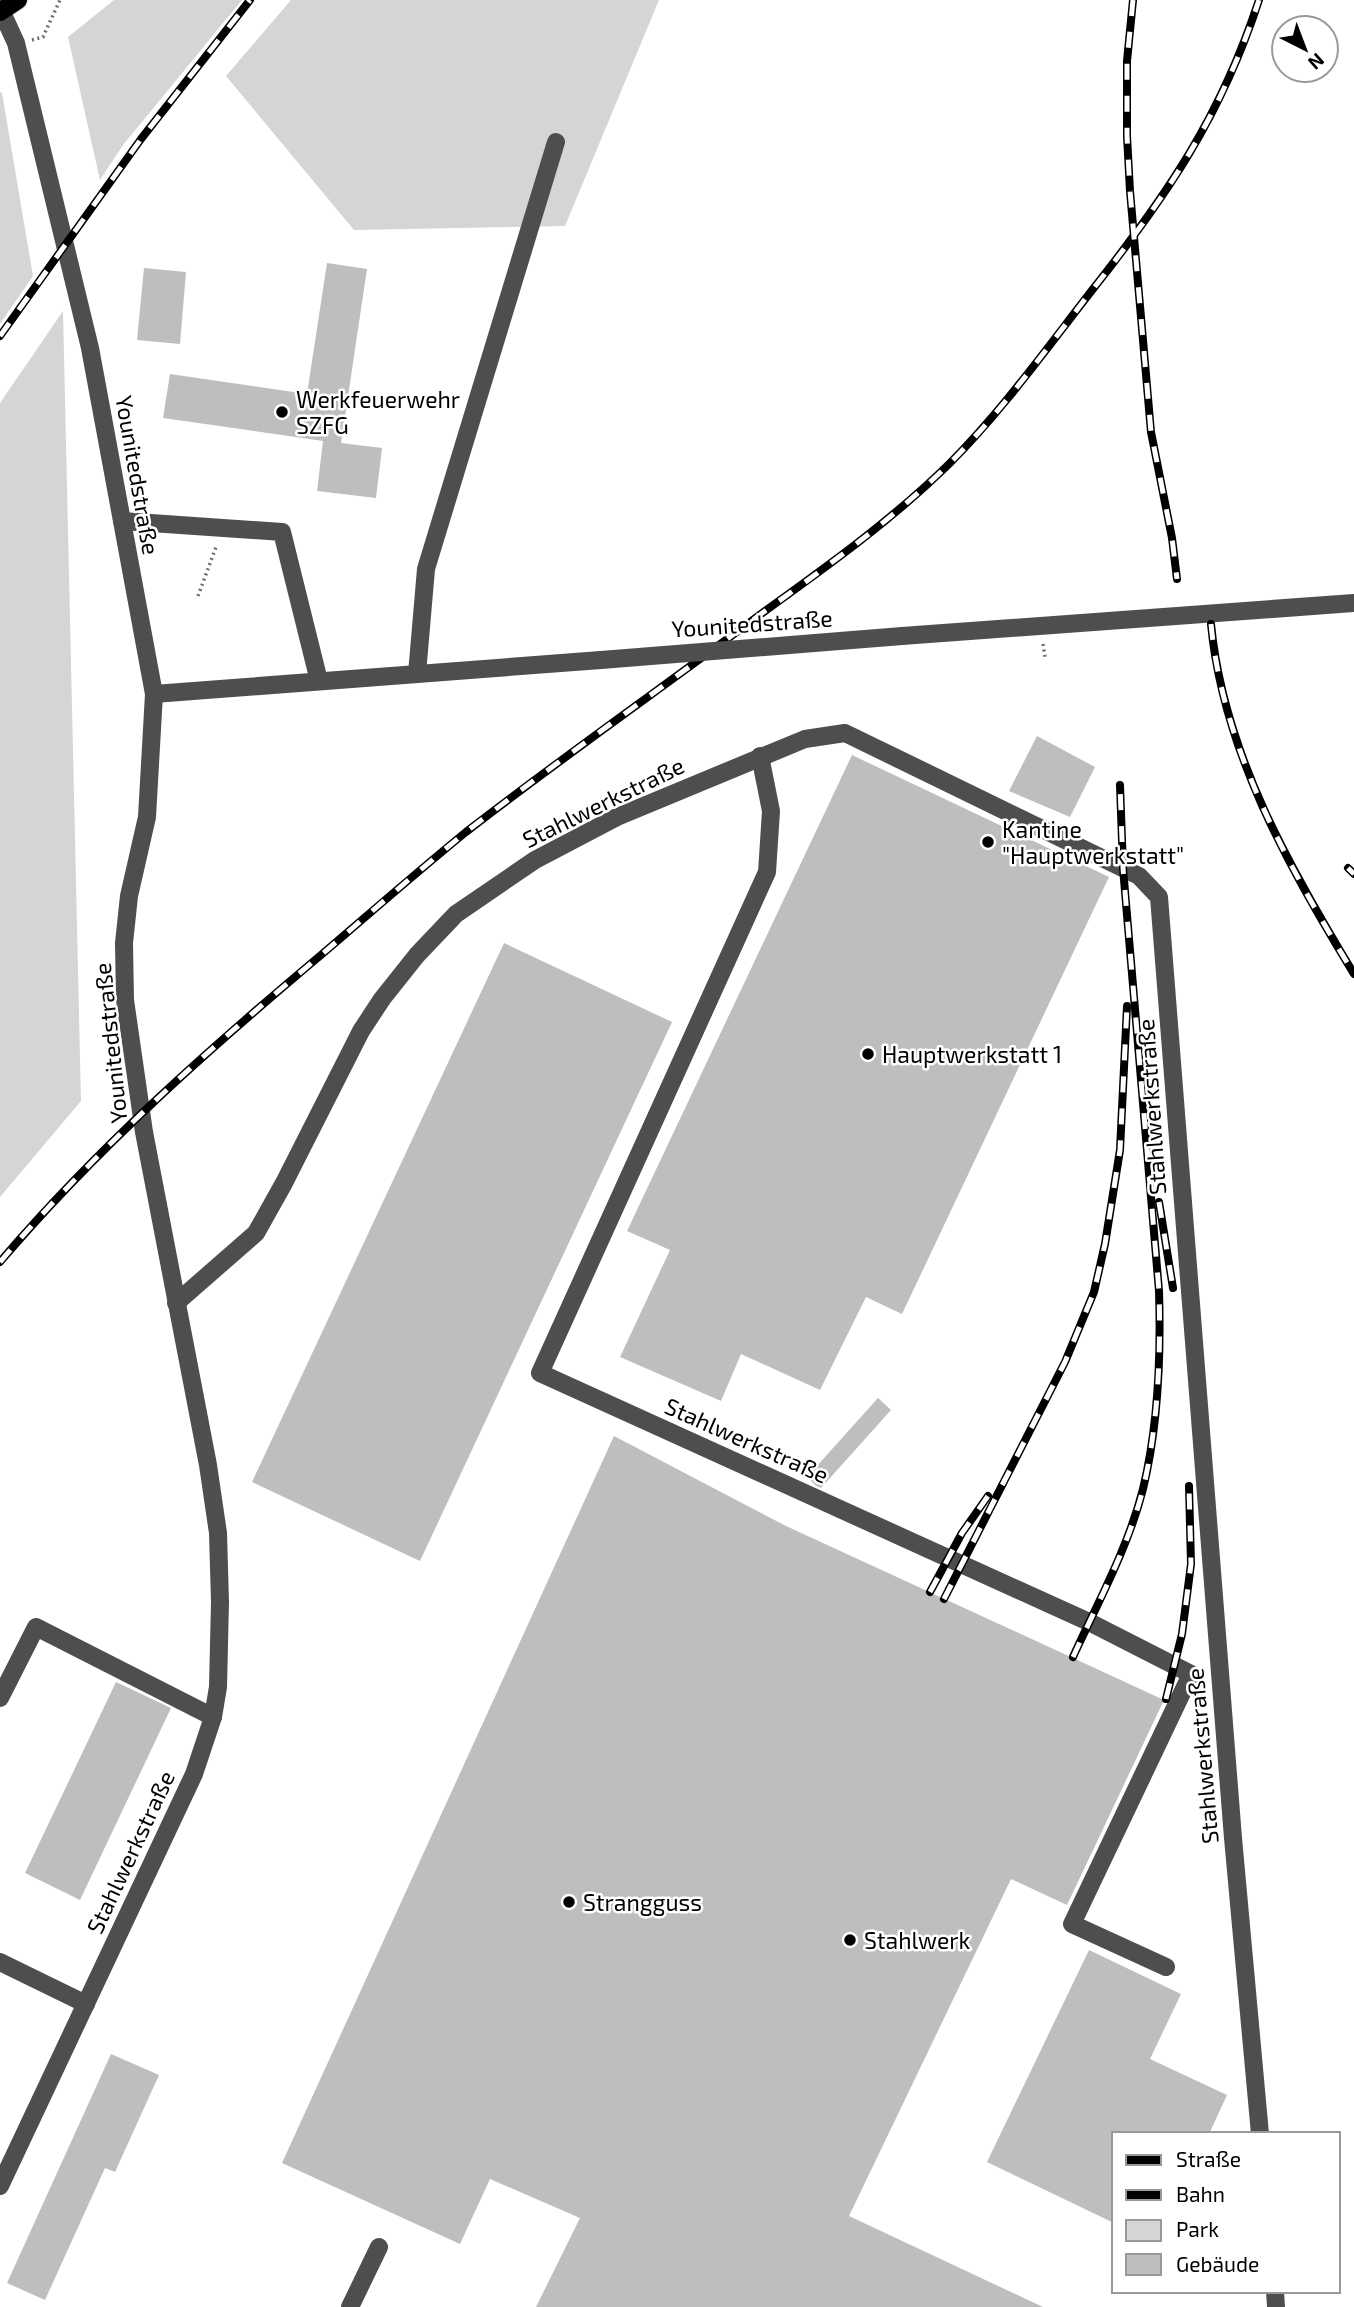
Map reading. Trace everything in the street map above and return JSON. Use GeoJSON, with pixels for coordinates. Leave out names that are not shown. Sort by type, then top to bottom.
{"type":"FeatureCollection","features":[{"type":"Feature","properties":{"kind":"main road"},"geometry":{"type":"LineString","coordinates":[[0,10],[18,0]]}},
{"type":"Feature","properties":{"kind":"lane","name":"Younitedstraße"},"geometry":{"type":"LineString","coordinates":[[0,10],[16,45],[90,348],[154,694],[147,817],[130,896],[124,943],[125,1000],[144,1132],[176,1303]]}},
{"type":"Feature","properties":{"kind":"lane"},"geometry":{"type":"LineString","coordinates":[[417,674],[426,569],[556,142]]}},
{"type":"Feature","properties":{"kind":"lane"},"geometry":{"type":"LineString","coordinates":[[122,521],[282,533],[319,681]]}},
{"type":"Feature","properties":{"kind":"lane","name":"Younitedstraße"},"geometry":{"type":"LineString","coordinates":[[154,694],[1354,603]]}},
{"type":"Feature","properties":{"kind":"lane","name":"Stahlwerkstraße"},"geometry":{"type":"LineString","coordinates":[[0,2186],[194,1774],[213,1717],[219,1675],[218,1533],[208,1465],[176,1303],[256,1233],[360,1031],[416,955],[456,914],[535,860],[617,817],[805,738],[845,733],[1139,876],[1159,897],[1233,1838],[1260,2132]]}},
{"type":"Feature","properties":{"kind":"lane","name":"Stahlwerkstraße"},"geometry":{"type":"LineString","coordinates":[[760,756],[771,811],[767,872],[540,1373],[1089,1622],[1191,1674],[1072,1924],[1166,1967]]}},
{"type":"Feature","properties":{"kind":"lane"},"geometry":{"type":"LineString","coordinates":[[0,1698],[36,1627],[213,1717]]}},
{"type":"Feature","properties":{"kind":"lane"},"geometry":{"type":"LineString","coordinates":[[0,1962],[86,2004]]}},
{"type":"Feature","properties":{"kind":"lane"},"geometry":{"type":"LineString","coordinates":[[350,2307],[379,2247]]}},
{"type":"Feature","properties":{"kind":"path"},"geometry":{"type":"LineString","coordinates":[[16,45],[43,37],[60,0]]}},
{"type":"Feature","properties":{"kind":"path"},"geometry":{"type":"LineString","coordinates":[[198,596],[222,528]]}},
{"type":"Feature","properties":{"kind":"path"},"geometry":{"type":"LineString","coordinates":[[1043,643],[1045,657]]}},
{"type":"Feature","properties":{"kind":"green space"},"geometry":{"type":"Polygon","coordinates":[[[114,0],[242,0],[123,145],[100,180],[68,37],[114,0]]]}},
{"type":"Feature","properties":{"kind":"green space"},"geometry":{"type":"Polygon","coordinates":[[[291,0],[659,0],[565,226],[354,230],[226,76],[291,0]]]}},
{"type":"Feature","properties":{"kind":"green space"},"geometry":{"type":"Polygon","coordinates":[[[0,92],[33,276],[0,324],[0,92]]]}},
{"type":"Feature","properties":{"kind":"green space"},"geometry":{"type":"Polygon","coordinates":[[[63,311],[81,1101],[0,1197],[0,403],[63,311]]]}},
{"type":"Feature","properties":{"kind":"building"},"geometry":{"type":"Polygon","coordinates":[[[327,263],[367,269],[341,443],[382,448],[376,498],[317,491],[323,441],[163,418],[170,374],[307,394],[327,263]]]}},
{"type":"Feature","properties":{"kind":"building"},"geometry":{"type":"Polygon","coordinates":[[[144,268],[186,272],[180,344],[137,340],[144,268]]]}},
{"type":"Feature","properties":{"kind":"building"},"geometry":{"type":"Polygon","coordinates":[[[1037,736],[1095,767],[1070,817],[1009,791],[1037,736]]]}},
{"type":"Feature","properties":{"kind":"building","name":"Hauptwerkstatt 1"},"geometry":{"type":"Polygon","coordinates":[[[852,755],[1109,877],[902,1314],[866,1297],[820,1390],[741,1354],[721,1401],[620,1357],[670,1250],[627,1231],[852,755]]]}},
{"type":"Feature","properties":{"kind":"building"},"geometry":{"type":"Polygon","coordinates":[[[504,943],[672,1022],[420,1561],[252,1482],[504,943]]]}},
{"type":"Feature","properties":{"kind":"building"},"geometry":{"type":"Polygon","coordinates":[[[878,1398],[891,1410],[821,1488],[816,1486],[807,1477],[878,1398]]]}},
{"type":"Feature","properties":{"kind":"building"},"geometry":{"type":"Polygon","coordinates":[[[614,1436],[786,1526],[1164,1700],[1067,1905],[1011,1879],[849,2216],[1043,2307],[536,2307],[580,2218],[490,2179],[460,2244],[282,2163],[614,1436]]]}},
{"type":"Feature","properties":{"kind":"building"},"geometry":{"type":"Polygon","coordinates":[[[116,1682],[171,1708],[80,1900],[25,1873],[116,1682]]]}},
{"type":"Feature","properties":{"kind":"building"},"geometry":{"type":"Polygon","coordinates":[[[1089,1950],[1181,1994],[1150,2059],[1227,2095],[1210,2132],[1112,2132],[1112,2222],[987,2162],[1089,1950]]]}},
{"type":"Feature","properties":{"kind":"building"},"geometry":{"type":"Polygon","coordinates":[[[111,2054],[159,2075],[115,2172],[105,2168],[45,2300],[7,2283],[111,2054]]]}},
{"type":"Feature","properties":{"kind":"railway"},"geometry":{"type":"LineString","coordinates":[[0,336],[141,139],[250,0]]}},
{"type":"Feature","properties":{"kind":"railway"},"geometry":{"type":"LineString","coordinates":[[1133,0],[1127,61],[1130,191],[1151,432],[1172,538],[1177,579]]}},
{"type":"Feature","properties":{"kind":"railway"},"geometry":{"type":"LineString","coordinates":[[0,1262],[75,1180],[154,1102],[429,862],[540,776],[860,541],[906,504],[949,464],[1024,379],[1120,254],[1168,186],[1190,152],[1228,81],[1259,0]]}},
{"type":"Feature","properties":{"kind":"railway"},"geometry":{"type":"LineString","coordinates":[[1211,624],[1218,671],[1244,762],[1283,850],[1354,974]]}},
{"type":"Feature","properties":{"kind":"railway"},"geometry":{"type":"LineString","coordinates":[[1073,1657],[1112,1574],[1137,1511],[1152,1441],[1159,1365],[1159,1291],[1123,868],[1120,785]]}},
{"type":"Feature","properties":{"kind":"railway"},"geometry":{"type":"LineString","coordinates":[[1348,868],[1354,874]]}},
{"type":"Feature","properties":{"kind":"railway"},"geometry":{"type":"LineString","coordinates":[[944,1599],[1065,1362],[1094,1292],[1105,1244],[1120,1150],[1127,1006]]}},
{"type":"Feature","properties":{"kind":"railway"},"geometry":{"type":"LineString","coordinates":[[1159,1202],[1173,1288]]}},
{"type":"Feature","properties":{"kind":"railway"},"geometry":{"type":"LineString","coordinates":[[1166,1699],[1182,1634],[1191,1564],[1189,1486]]}},
{"type":"Feature","properties":{"kind":"railway"},"geometry":{"type":"LineString","coordinates":[[930,1592],[962,1533],[988,1496]]}},
{"type":"Feature","properties":{"kind":"place","name":"Werkfeuerwehr SZFG"},"geometry":{"type":"Point","coordinates":[282,412]}},
{"type":"Feature","properties":{"kind":"place","name":"Kantine \"Hauptwerkstatt\""},"geometry":{"type":"Point","coordinates":[988,842]}},
{"type":"Feature","properties":{"kind":"place","name":"Hauptwerkstatt 1"},"geometry":{"type":"Point","coordinates":[868,1054]}},
{"type":"Feature","properties":{"kind":"place","name":"Strangguss"},"geometry":{"type":"Point","coordinates":[569,1902]}},
{"type":"Feature","properties":{"kind":"place","name":"Stahlwerk"},"geometry":{"type":"Point","coordinates":[850,1940]}}]}
